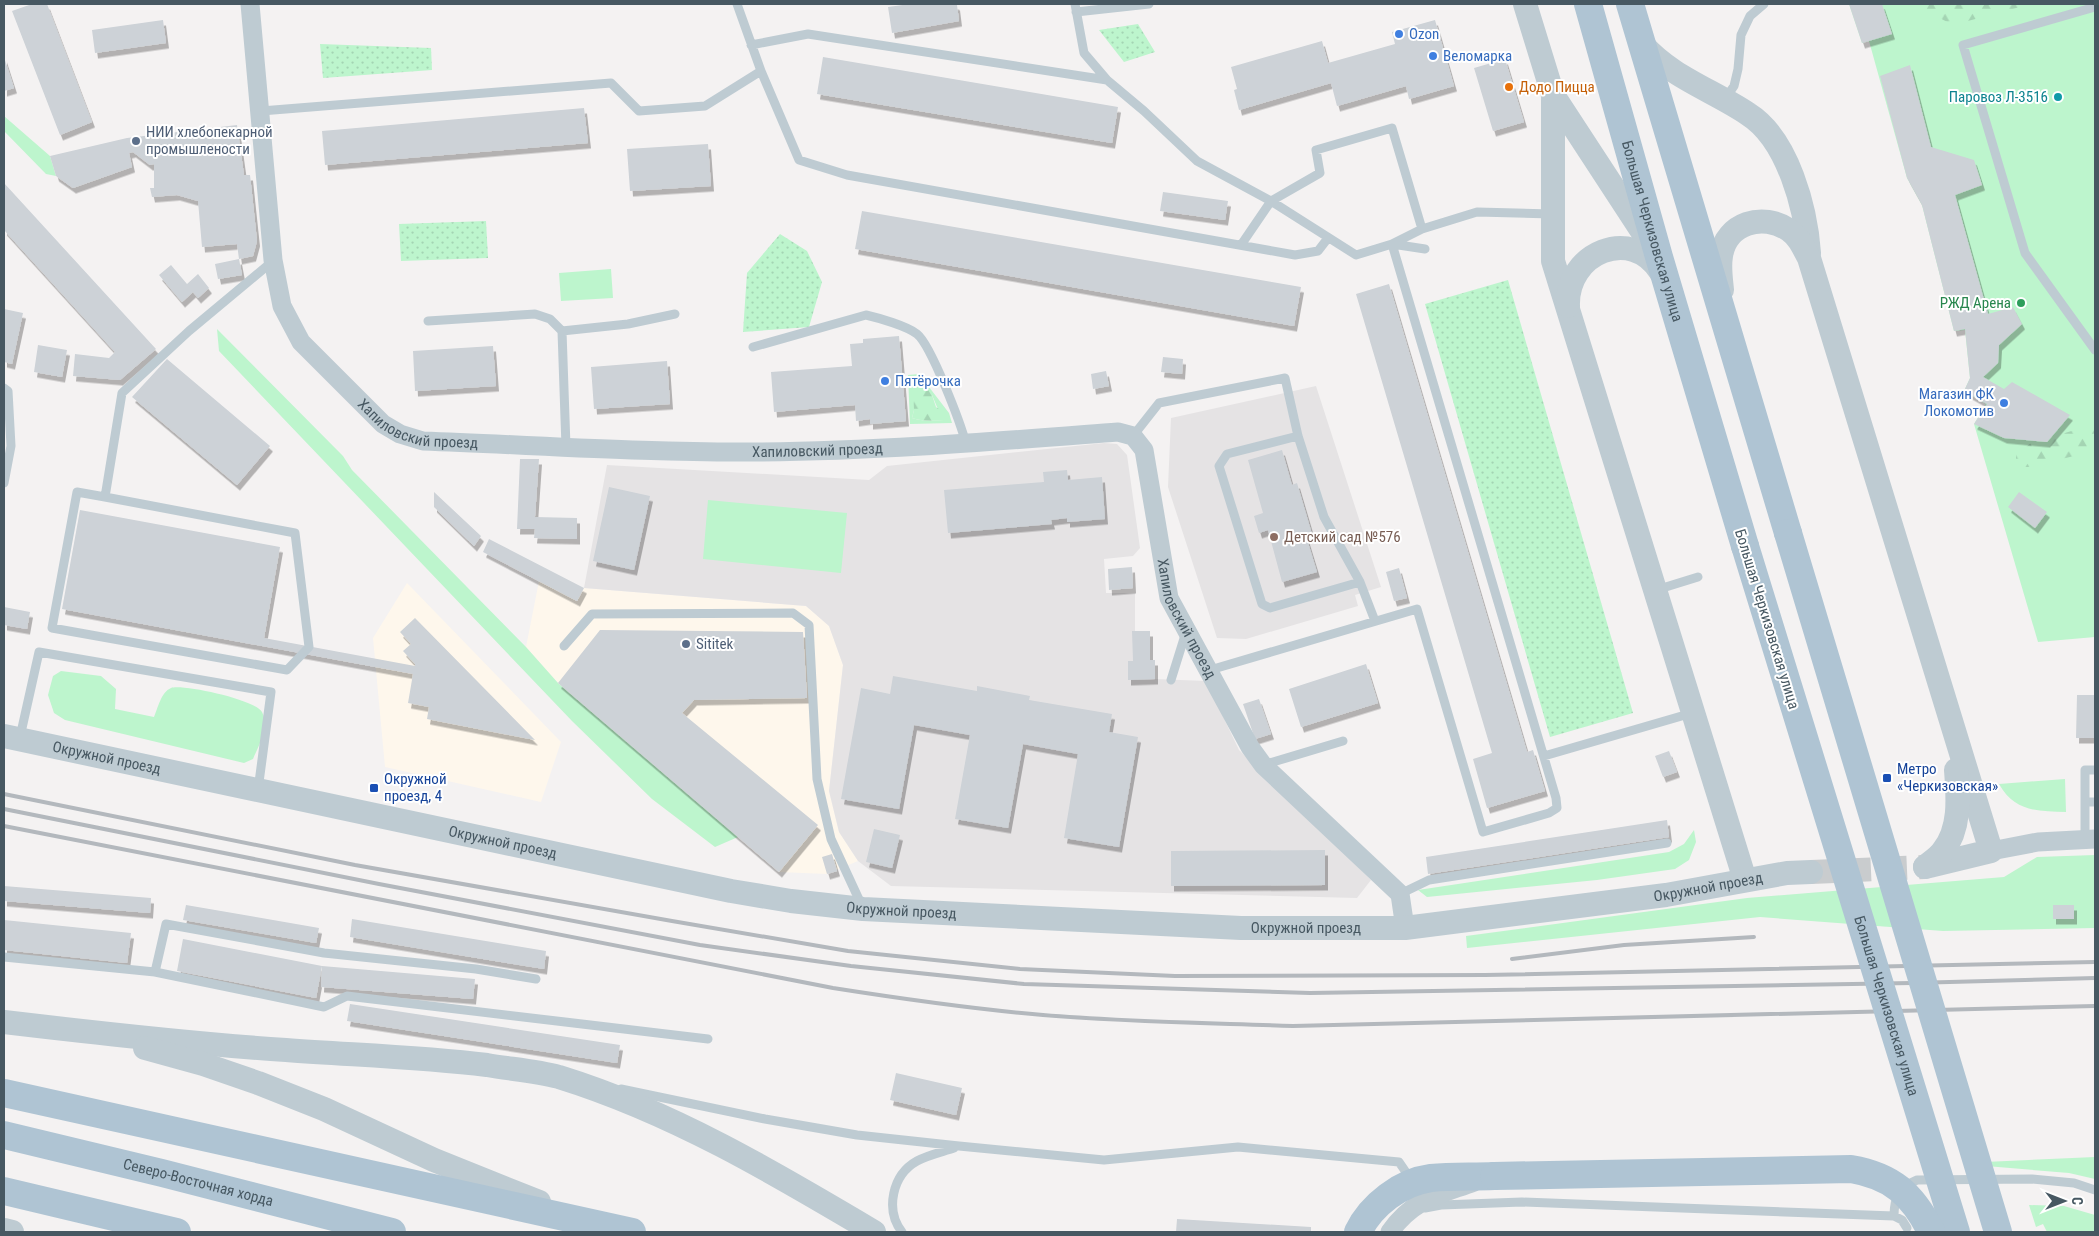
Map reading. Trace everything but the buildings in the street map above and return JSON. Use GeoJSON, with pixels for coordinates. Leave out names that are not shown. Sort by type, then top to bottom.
{"type":"FeatureCollection","features":[{"type":"Feature","properties":{"kind":"main road","name":"Большая Черкизовская улица"},"geometry":{"type":"LineString","coordinates":[[1588,4],[1663,269],[1745,546],[1931,1231]]}},
{"type":"Feature","properties":{"kind":"main road"},"geometry":{"type":"LineString","coordinates":[[1630,4],[1998,1232]]}},
{"type":"Feature","properties":{"kind":"main road"},"geometry":{"type":"LineString","coordinates":[[4,1093],[623,1230]]}},
{"type":"Feature","properties":{"kind":"main road","name":"Северо-Восточная хорда"},"geometry":{"type":"LineString","coordinates":[[4,1135],[392,1232]]}},
{"type":"Feature","properties":{"kind":"main road"},"geometry":{"type":"LineString","coordinates":[[1358,1232],[1370,1213],[1383,1201],[1413,1183],[1430,1178],[1851,1169],[1878,1176],[1902,1190],[1922,1214],[1931,1231]]}},
{"type":"Feature","properties":{"kind":"main road"},"geometry":{"type":"LineString","coordinates":[[4,1191],[177,1232]]}},
{"type":"Feature","properties":{"kind":"street","name":"Хапиловский проезд"},"geometry":{"type":"LineString","coordinates":[[250,4],[273,260],[282,306],[301,342],[383,424],[400,434],[423,441],[758,452],[966,444],[1118,432],[1133,436],[1144,450],[1169,598],[1210,670],[1250,748],[1263,765],[1400,894]]}},
{"type":"Feature","properties":{"kind":"street"},"geometry":{"type":"LineString","coordinates":[[1525,4],[1553,95],[1663,269]]}},
{"type":"Feature","properties":{"kind":"street"},"geometry":{"type":"LineString","coordinates":[[1643,45],[1662,63],[1749,114],[1772,134],[1782,153],[1807,228],[1809,258]]}},
{"type":"Feature","properties":{"kind":"street"},"geometry":{"type":"LineString","coordinates":[[1553,95],[1553,261],[1745,880]]}},
{"type":"Feature","properties":{"kind":"street"},"geometry":{"type":"LineString","coordinates":[[1725,322],[1720,274],[1721,255],[1732,231],[1746,223],[1756,221],[1767,221],[1789,230],[1799,239],[1809,258],[1991,851]]}},
{"type":"Feature","properties":{"kind":"street"},"geometry":{"type":"LineString","coordinates":[[1568,310],[1567,293],[1572,277],[1582,263],[1596,253],[1612,248],[1629,249],[1644,255],[1663,269]]}},
{"type":"Feature","properties":{"kind":"street"},"geometry":{"type":"LineString","coordinates":[[1942,692],[1956,767],[1958,796],[1956,819],[1951,840],[1942,853],[1925,867],[2038,842],[2090,839]]}},
{"type":"Feature","properties":{"kind":"street","name":"Окружной проезд"},"geometry":{"type":"LineString","coordinates":[[12,738],[731,891],[790,901],[863,909],[1240,928],[1405,928],[1666,895],[1787,873],[1811,872]]}},
{"type":"Feature","properties":{"kind":"street"},"geometry":{"type":"LineString","coordinates":[[1400,894],[1405,928]]}},
{"type":"Feature","properties":{"kind":"street"},"geometry":{"type":"LineString","coordinates":[[4,1022],[85,1032],[285,1050],[414,1058],[515,1069],[557,1077],[646,1110],[700,1133],[874,1232]]}},
{"type":"Feature","properties":{"kind":"street"},"geometry":{"type":"LineString","coordinates":[[85,1032],[203,1064],[258,1083],[324,1109],[434,1160],[512,1192],[623,1230]]}},
{"type":"Feature","properties":{"kind":"street"},"geometry":{"type":"LineString","coordinates":[[1390,1232],[1408,1211],[1435,1195],[1494,1176]]}},
{"type":"Feature","properties":{"kind":"street"},"geometry":{"type":"LineString","coordinates":[[4,1230],[12,1232]]}},
{"type":"Feature","properties":{"kind":"lane"},"geometry":{"type":"LineString","coordinates":[[737,4],[761,71],[799,160],[847,175],[1295,255],[1318,251],[1328,238]]}},
{"type":"Feature","properties":{"kind":"lane"},"geometry":{"type":"LineString","coordinates":[[1149,4],[1075,8],[1084,53],[1107,80],[1144,111],[1196,161],[1271,200],[1356,255],[1392,244],[1422,229],[1476,212],[1552,214]]}},
{"type":"Feature","properties":{"kind":"lane"},"geometry":{"type":"LineString","coordinates":[[1724,100],[1734,86],[1738,69],[1740,35],[1750,16],[1764,4]]}},
{"type":"Feature","properties":{"kind":"lane"},"geometry":{"type":"LineString","coordinates":[[2095,7],[1963,45],[2025,253],[2095,350]]}},
{"type":"Feature","properties":{"kind":"lane"},"geometry":{"type":"LineString","coordinates":[[751,45],[808,34],[1107,80]]}},
{"type":"Feature","properties":{"kind":"lane"},"geometry":{"type":"LineString","coordinates":[[261,111],[611,83],[639,111],[705,106],[761,71]]}},
{"type":"Feature","properties":{"kind":"lane"},"geometry":{"type":"LineString","coordinates":[[1242,245],[1271,200],[1320,173],[1316,150],[1392,128],[1422,229]]}},
{"type":"Feature","properties":{"kind":"lane"},"geometry":{"type":"LineString","coordinates":[[1392,244],[1425,249]]}},
{"type":"Feature","properties":{"kind":"lane"},"geometry":{"type":"LineString","coordinates":[[1210,670],[1417,608],[1483,832],[1549,813],[1557,808],[1544,756],[1392,244]]}},
{"type":"Feature","properties":{"kind":"lane"},"geometry":{"type":"LineString","coordinates":[[105,497],[122,394],[189,331],[273,260]]}},
{"type":"Feature","properties":{"kind":"lane"},"geometry":{"type":"LineString","coordinates":[[428,320],[535,314],[550,319],[562,331],[566,447]]}},
{"type":"Feature","properties":{"kind":"lane"},"geometry":{"type":"LineString","coordinates":[[562,331],[628,324],[675,314]]}},
{"type":"Feature","properties":{"kind":"lane"},"geometry":{"type":"LineString","coordinates":[[753,347],[866,315],[884,319],[918,334],[932,359],[956,412],[966,444]]}},
{"type":"Feature","properties":{"kind":"lane"},"geometry":{"type":"LineString","coordinates":[[1133,436],[1159,403],[1286,378],[1298,436],[1324,517],[1360,582],[1375,621]]}},
{"type":"Feature","properties":{"kind":"lane"},"geometry":{"type":"LineString","coordinates":[[4,388],[8,391],[4,483]]}},
{"type":"Feature","properties":{"kind":"lane"},"geometry":{"type":"LineString","coordinates":[[1298,436],[1227,454],[1219,466],[1262,604],[1270,608],[1360,582]]}},
{"type":"Feature","properties":{"kind":"lane"},"geometry":{"type":"LineString","coordinates":[[77,492],[105,497],[295,533],[309,647],[287,670],[52,628],[77,492]]}},
{"type":"Feature","properties":{"kind":"lane"},"geometry":{"type":"LineString","coordinates":[[1656,590],[1698,577]]}},
{"type":"Feature","properties":{"kind":"lane"},"geometry":{"type":"LineString","coordinates":[[564,646],[592,614],[793,613],[809,625],[817,779],[831,839],[863,909]]}},
{"type":"Feature","properties":{"kind":"lane"},"geometry":{"type":"LineString","coordinates":[[1171,680],[1187,630]]}},
{"type":"Feature","properties":{"kind":"lane"},"geometry":{"type":"LineString","coordinates":[[12,738],[40,652],[271,692],[258,790]]}},
{"type":"Feature","properties":{"kind":"lane"},"geometry":{"type":"LineString","coordinates":[[1544,756],[1694,713]]}},
{"type":"Feature","properties":{"kind":"lane"},"geometry":{"type":"LineString","coordinates":[[1263,765],[1343,742]]}},
{"type":"Feature","properties":{"kind":"lane"},"geometry":{"type":"LineString","coordinates":[[2090,839],[2085,802],[2085,770],[2095,770]]}},
{"type":"Feature","properties":{"kind":"lane"},"geometry":{"type":"LineString","coordinates":[[2085,802],[2095,802]]}},
{"type":"Feature","properties":{"kind":"lane"},"geometry":{"type":"LineString","coordinates":[[1400,894],[1429,880],[1667,844]]}},
{"type":"Feature","properties":{"kind":"lane"},"geometry":{"type":"LineString","coordinates":[[154,972],[166,924],[324,953],[476,969],[536,979]]}},
{"type":"Feature","properties":{"kind":"lane"},"geometry":{"type":"LineString","coordinates":[[4,957],[154,972],[324,1007],[347,996],[708,1038]]}},
{"type":"Feature","properties":{"kind":"lane"},"geometry":{"type":"LineString","coordinates":[[557,1077],[858,1135],[1104,1160],[1238,1147],[1399,1162],[1413,1183]]}},
{"type":"Feature","properties":{"kind":"lane"},"geometry":{"type":"LineString","coordinates":[[902,1232],[896,1221],[892,1204],[894,1188],[902,1173],[922,1158],[959,1146]]}},
{"type":"Feature","properties":{"kind":"lane"},"geometry":{"type":"LineString","coordinates":[[1894,1216],[1897,1196],[1902,1188],[1909,1183],[1924,1179],[2032,1178],[2074,1184],[2095,1190]]}},
{"type":"Feature","properties":{"kind":"lane"},"geometry":{"type":"LineString","coordinates":[[1408,1211],[1441,1205],[1522,1202],[1894,1216],[1931,1231]]}},
{"type":"Feature","properties":{"kind":"shaded area","name":"Детский сад №576"},"geometry":{"type":"Polygon","coordinates":[[[1316,386],[1381,587],[1355,595],[1358,606],[1246,639],[1217,638],[1168,487],[1171,418],[1316,386]]]}},
{"type":"Feature","properties":{"kind":"shaded area"},"geometry":{"type":"Polygon","coordinates":[[[1104,443],[1117,444],[1127,455],[1140,548],[1133,556],[1104,559],[1106,593],[1135,593],[1135,631],[1150,631],[1150,660],[1155,660],[1155,679],[1206,681],[1239,750],[1371,880],[1357,898],[891,886],[858,861],[839,832],[829,791],[843,665],[829,626],[806,606],[584,588],[607,465],[869,480],[887,466],[1104,443]]]}},
{"type":"Feature","properties":{"kind":"shaded area"},"geometry":{"type":"Polygon","coordinates":[[[539,581],[577,601],[584,588],[806,606],[829,626],[843,665],[829,791],[839,832],[858,861],[827,874],[779,872],[558,683],[526,647],[539,581]]]}},
{"type":"Feature","properties":{"kind":"shaded area"},"geometry":{"type":"Polygon","coordinates":[[[407,583],[561,742],[541,802],[385,767],[373,638],[407,583]]]}},
{"type":"Feature","properties":{"kind":"green space","name":"РЖД Арена"},"geometry":{"type":"Polygon","coordinates":[[[1849,4],[2095,4],[2095,637],[2038,642],[1974,424],[1986,404],[1964,391],[1970,378],[1965,330],[1954,331],[1922,205],[1907,178],[1869,41],[1862,43],[1849,4]]]}},
{"type":"Feature","properties":{"kind":"green space"},"geometry":{"type":"Polygon","coordinates":[[[1913,4],[2031,4],[1953,25],[1913,4]]]}},
{"type":"Feature","properties":{"kind":"green space"},"geometry":{"type":"Polygon","coordinates":[[[1138,24],[1155,52],[1124,62],[1099,30],[1138,24]]]}},
{"type":"Feature","properties":{"kind":"green space"},"geometry":{"type":"Polygon","coordinates":[[[320,44],[431,48],[432,70],[323,78],[320,44]]]}},
{"type":"Feature","properties":{"kind":"green space"},"geometry":{"type":"Polygon","coordinates":[[[4,116],[50,156],[56,176],[46,174],[4,131],[4,116]]]}},
{"type":"Feature","properties":{"kind":"green space"},"geometry":{"type":"Polygon","coordinates":[[[486,221],[488,258],[401,261],[399,224],[486,221]]]}},
{"type":"Feature","properties":{"kind":"green space"},"geometry":{"type":"Polygon","coordinates":[[[780,234],[807,251],[822,282],[809,327],[743,332],[747,273],[780,234]]]}},
{"type":"Feature","properties":{"kind":"green space"},"geometry":{"type":"Polygon","coordinates":[[[611,269],[613,298],[561,301],[559,273],[611,269]]]}},
{"type":"Feature","properties":{"kind":"green space"},"geometry":{"type":"Polygon","coordinates":[[[1508,280],[1633,713],[1550,737],[1425,304],[1508,280]]]}},
{"type":"Feature","properties":{"kind":"green space"},"geometry":{"type":"Polygon","coordinates":[[[217,329],[343,456],[352,470],[526,647],[558,683],[738,837],[715,847],[652,799],[572,721],[219,351],[217,329]]]}},
{"type":"Feature","properties":{"kind":"green space"},"geometry":{"type":"Polygon","coordinates":[[[919,374],[949,413],[952,423],[910,424],[908,375],[919,374]],[[932,395],[914,410],[912,418],[924,420],[943,421],[932,395]]]}},
{"type":"Feature","properties":{"kind":"green space"},"geometry":{"type":"Polygon","coordinates":[[[917,379],[924,384],[932,395],[936,407],[947,415],[944,421],[912,418],[914,410],[913,384],[917,379]]]}},
{"type":"Feature","properties":{"kind":"green space"},"geometry":{"type":"Polygon","coordinates":[[[2095,424],[2095,451],[2028,467],[2023,467],[2016,460],[2016,455],[2031,443],[2095,424]]]}},
{"type":"Feature","properties":{"kind":"green space"},"geometry":{"type":"Polygon","coordinates":[[[708,500],[847,513],[841,573],[703,559],[708,500]]]}},
{"type":"Feature","properties":{"kind":"green space"},"geometry":{"type":"Polygon","coordinates":[[[61,671],[101,676],[116,689],[115,709],[154,717],[162,697],[171,688],[189,688],[234,698],[257,707],[262,712],[265,724],[263,736],[253,759],[244,763],[65,720],[54,713],[48,695],[53,676],[61,671]]]}},
{"type":"Feature","properties":{"kind":"green space"},"geometry":{"type":"Polygon","coordinates":[[[2065,779],[2066,812],[2036,810],[2020,805],[2005,793],[1999,784],[2065,779]]]}},
{"type":"Feature","properties":{"kind":"green space"},"geometry":{"type":"Polygon","coordinates":[[[1694,830],[1696,842],[1689,860],[1675,869],[1597,880],[1427,897],[1418,890],[1669,852],[1684,844],[1694,830]]]}},
{"type":"Feature","properties":{"kind":"green space"},"geometry":{"type":"Polygon","coordinates":[[[2095,855],[2095,928],[1943,931],[1760,917],[1467,948],[1466,936],[1747,898],[2004,877],[2037,857],[2095,855]],[[2053,905],[2053,919],[2074,919],[2053,905]]]}},
{"type":"Feature","properties":{"kind":"green space"},"geometry":{"type":"Polygon","coordinates":[[[2095,1157],[2095,1179],[2069,1173],[1986,1166],[1985,1162],[2095,1157]]]}},
{"type":"Feature","properties":{"kind":"green space"},"geometry":{"type":"Polygon","coordinates":[[[2029,1205],[2064,1206],[2095,1215],[2095,1232],[2047,1232],[2043,1224],[2036,1227],[2029,1205]]]}},
{"type":"Feature","properties":{"kind":"tunnel"},"geometry":{"type":"LineString","coordinates":[[1811,872],[1925,867]]}},
{"type":"Feature","properties":{"kind":"railway"},"geometry":{"type":"LineString","coordinates":[[4,794],[355,865],[672,921],[848,951],[1020,969],[1175,976],[1485,975],[2095,962]]}},
{"type":"Feature","properties":{"kind":"railway"},"geometry":{"type":"LineString","coordinates":[[4,809],[379,884],[700,945],[851,966],[1024,984],[1310,993],[1912,983],[2095,978]]}},
{"type":"Feature","properties":{"kind":"railway"},"geometry":{"type":"LineString","coordinates":[[4,826],[833,988],[990,1010],[1043,1015],[1137,1021],[1293,1026],[2095,1006]]}},
{"type":"Feature","properties":{"kind":"railway"},"geometry":{"type":"LineString","coordinates":[[1512,959],[1624,945],[1754,937]]}},
{"type":"Feature","properties":{"kind":"place","name":"Ozon"},"geometry":{"type":"Point","coordinates":[1399,34]}},
{"type":"Feature","properties":{"kind":"place","name":"Веломарка"},"geometry":{"type":"Point","coordinates":[1433,56]}},
{"type":"Feature","properties":{"kind":"place","name":"Додо Пицца"},"geometry":{"type":"Point","coordinates":[1509,87]}},
{"type":"Feature","properties":{"kind":"place","name":"Паровоз Л-3516"},"geometry":{"type":"Point","coordinates":[2058,97]}},
{"type":"Feature","properties":{"kind":"place","name":"НИИ хлебопекарной промышлености"},"geometry":{"type":"Point","coordinates":[136,141]}},
{"type":"Feature","properties":{"kind":"place","name":"РЖД Арена"},"geometry":{"type":"Point","coordinates":[2021,303]}},
{"type":"Feature","properties":{"kind":"place","name":"Пятёрочка"},"geometry":{"type":"Point","coordinates":[885,381]}},
{"type":"Feature","properties":{"kind":"place","name":"Магазин ФК Локомотив"},"geometry":{"type":"Point","coordinates":[2004,403]}},
{"type":"Feature","properties":{"kind":"place","name":"Детский сад №576"},"geometry":{"type":"Point","coordinates":[1274,537]}},
{"type":"Feature","properties":{"kind":"place","name":"Sititek"},"geometry":{"type":"Point","coordinates":[686,644]}},
{"type":"Feature","properties":{"kind":"place","name":"Метро «Черкизовская»"},"geometry":{"type":"Point","coordinates":[1887,778]}},
{"type":"Feature","properties":{"kind":"place","name":"Окружной проезд, 4"},"geometry":{"type":"Point","coordinates":[374,788]}}]}
